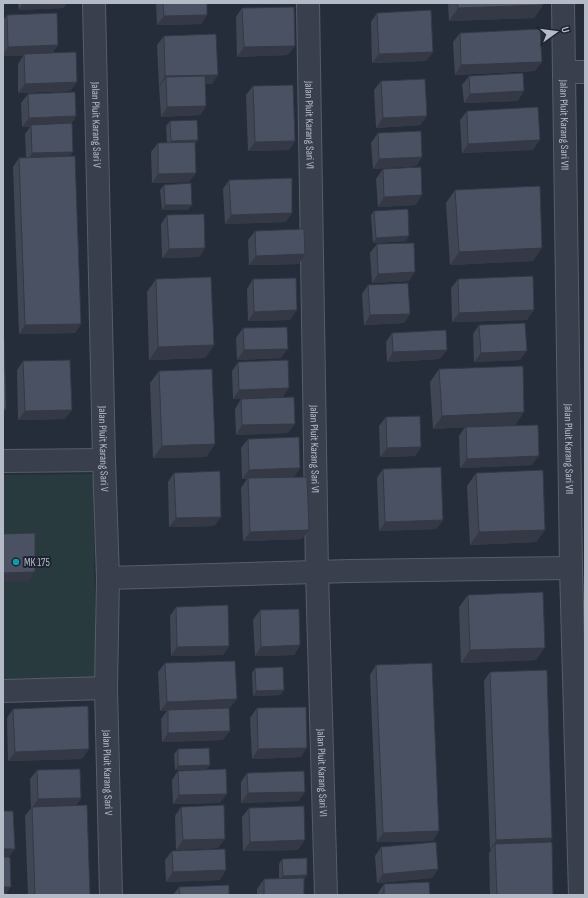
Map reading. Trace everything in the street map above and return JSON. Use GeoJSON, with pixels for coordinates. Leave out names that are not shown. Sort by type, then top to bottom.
{"type":"FeatureCollection","features":[{"type":"Feature","properties":{"kind":"street","name":"Jalan Pluit Karang Sari V"},"geometry":{"type":"LineString","coordinates":[[94,3],[108,578],[106,688],[112,895]]}},
{"type":"Feature","properties":{"kind":"street","name":"Jalan Pluit Karang Sari VI"},"geometry":{"type":"LineString","coordinates":[[308,3],[317,573],[326,895]]}},
{"type":"Feature","properties":{"kind":"street","name":"Jalan Pluit Karang Sari VII"},"geometry":{"type":"LineString","coordinates":[[563,3],[571,568],[580,895]]}},
{"type":"Feature","properties":{"kind":"street"},"geometry":{"type":"LineString","coordinates":[[564,72],[585,72]]}},
{"type":"Feature","properties":{"kind":"street"},"geometry":{"type":"LineString","coordinates":[[3,461],[104,460]]}},
{"type":"Feature","properties":{"kind":"street"},"geometry":{"type":"LineString","coordinates":[[108,578],[571,568]]}},
{"type":"Feature","properties":{"kind":"street"},"geometry":{"type":"LineString","coordinates":[[3,691],[106,688]]}},
{"type":"Feature","properties":{"kind":"shaded area"},"geometry":{"type":"Polygon","coordinates":[[[93,474],[96,677],[3,679],[3,475],[93,474]]]}},
{"type":"Feature","properties":{"kind":"building"},"geometry":{"type":"Polygon","coordinates":[[[163,3],[207,3],[207,15],[164,16],[163,3]]]}},
{"type":"Feature","properties":{"kind":"building"},"geometry":{"type":"Polygon","coordinates":[[[457,3],[543,3],[543,5],[458,8],[457,3]]]}},
{"type":"Feature","properties":{"kind":"building"},"geometry":{"type":"Polygon","coordinates":[[[294,7],[295,46],[244,47],[242,8],[294,7]]]}},
{"type":"Feature","properties":{"kind":"building"},"geometry":{"type":"Polygon","coordinates":[[[431,10],[433,52],[379,54],[377,13],[431,10]]]}},
{"type":"Feature","properties":{"kind":"building"},"geometry":{"type":"Polygon","coordinates":[[[57,13],[58,45],[8,47],[7,15],[57,13]]]}},
{"type":"Feature","properties":{"kind":"building"},"geometry":{"type":"Polygon","coordinates":[[[540,29],[542,62],[461,65],[460,33],[540,29]]]}},
{"type":"Feature","properties":{"kind":"building"},"geometry":{"type":"Polygon","coordinates":[[[216,34],[218,75],[165,76],[164,36],[216,34]]]}},
{"type":"Feature","properties":{"kind":"building"},"geometry":{"type":"Polygon","coordinates":[[[76,52],[77,82],[25,84],[24,54],[76,52]]]}},
{"type":"Feature","properties":{"kind":"building"},"geometry":{"type":"Polygon","coordinates":[[[523,73],[524,91],[470,94],[469,76],[523,73]]]}},
{"type":"Feature","properties":{"kind":"building"},"geometry":{"type":"Polygon","coordinates":[[[205,76],[206,106],[167,107],[166,77],[205,76]]]}},
{"type":"Feature","properties":{"kind":"building"},"geometry":{"type":"Polygon","coordinates":[[[425,79],[427,116],[383,118],[381,81],[425,79]]]}},
{"type":"Feature","properties":{"kind":"building"},"geometry":{"type":"Polygon","coordinates":[[[293,85],[295,141],[255,142],[253,86],[293,85]]]}},
{"type":"Feature","properties":{"kind":"building"},"geometry":{"type":"Polygon","coordinates":[[[75,92],[76,116],[29,118],[28,94],[75,92]]]}},
{"type":"Feature","properties":{"kind":"building"},"geometry":{"type":"Polygon","coordinates":[[[538,107],[540,140],[468,144],[467,111],[538,107]]]}},
{"type":"Feature","properties":{"kind":"building"},"geometry":{"type":"Polygon","coordinates":[[[197,120],[198,140],[171,141],[170,121],[197,120]]]}},
{"type":"Feature","properties":{"kind":"building"},"geometry":{"type":"Polygon","coordinates":[[[72,123],[73,152],[32,153],[31,125],[72,123]]]}},
{"type":"Feature","properties":{"kind":"building"},"geometry":{"type":"Polygon","coordinates":[[[421,131],[422,157],[379,159],[378,133],[421,131]]]}},
{"type":"Feature","properties":{"kind":"building"},"geometry":{"type":"Polygon","coordinates":[[[195,142],[196,173],[158,174],[158,143],[195,142]]]}},
{"type":"Feature","properties":{"kind":"building"},"geometry":{"type":"Polygon","coordinates":[[[75,156],[81,324],[25,325],[19,158],[75,156]]]}},
{"type":"Feature","properties":{"kind":"building"},"geometry":{"type":"Polygon","coordinates":[[[421,167],[422,195],[384,197],[383,169],[421,167]]]}},
{"type":"Feature","properties":{"kind":"building"},"geometry":{"type":"Polygon","coordinates":[[[292,178],[292,213],[231,215],[229,180],[292,178]]]}},
{"type":"Feature","properties":{"kind":"building"},"geometry":{"type":"Polygon","coordinates":[[[191,183],[192,205],[165,205],[164,185],[191,183]]]}},
{"type":"Feature","properties":{"kind":"building"},"geometry":{"type":"Polygon","coordinates":[[[540,186],[542,248],[459,252],[455,190],[540,186]]]}},
{"type":"Feature","properties":{"kind":"building"},"geometry":{"type":"Polygon","coordinates":[[[408,209],[409,236],[376,238],[374,211],[408,209]]]}},
{"type":"Feature","properties":{"kind":"building"},"geometry":{"type":"Polygon","coordinates":[[[204,214],[205,248],[169,249],[167,215],[204,214]]]}},
{"type":"Feature","properties":{"kind":"building"},"geometry":{"type":"Polygon","coordinates":[[[304,229],[305,254],[256,256],[255,231],[304,229]]]}},
{"type":"Feature","properties":{"kind":"building"},"geometry":{"type":"Polygon","coordinates":[[[414,243],[415,272],[378,274],[377,244],[414,243]]]}},
{"type":"Feature","properties":{"kind":"building"},"geometry":{"type":"Polygon","coordinates":[[[533,276],[534,310],[459,313],[458,279],[533,276]]]}},
{"type":"Feature","properties":{"kind":"building"},"geometry":{"type":"Polygon","coordinates":[[[211,277],[214,345],[158,347],[156,279],[211,277]]]}},
{"type":"Feature","properties":{"kind":"building"},"geometry":{"type":"Polygon","coordinates":[[[296,278],[297,310],[254,312],[253,279],[296,278]]]}},
{"type":"Feature","properties":{"kind":"building"},"geometry":{"type":"Polygon","coordinates":[[[408,283],[410,314],[370,315],[368,285],[408,283]]]}},
{"type":"Feature","properties":{"kind":"building"},"geometry":{"type":"Polygon","coordinates":[[[525,323],[527,351],[481,353],[479,325],[525,323]]]}},
{"type":"Feature","properties":{"kind":"building"},"geometry":{"type":"Polygon","coordinates":[[[287,327],[288,349],[244,350],[243,328],[287,327]]]}},
{"type":"Feature","properties":{"kind":"building"},"geometry":{"type":"Polygon","coordinates":[[[446,330],[447,350],[393,352],[392,333],[446,330]]]}},
{"type":"Feature","properties":{"kind":"building"},"geometry":{"type":"Polygon","coordinates":[[[4,339],[6,409],[3,409],[4,339]]]}},
{"type":"Feature","properties":{"kind":"building"},"geometry":{"type":"Polygon","coordinates":[[[70,360],[72,410],[25,411],[23,361],[70,360]]]}},
{"type":"Feature","properties":{"kind":"building"},"geometry":{"type":"Polygon","coordinates":[[[288,360],[289,388],[239,390],[238,362],[288,360]]]}},
{"type":"Feature","properties":{"kind":"building"},"geometry":{"type":"Polygon","coordinates":[[[523,366],[524,412],[442,416],[439,369],[523,366]]]}},
{"type":"Feature","properties":{"kind":"building"},"geometry":{"type":"Polygon","coordinates":[[[212,369],[215,444],[162,446],[159,371],[212,369]]]}},
{"type":"Feature","properties":{"kind":"building"},"geometry":{"type":"Polygon","coordinates":[[[294,397],[295,424],[242,425],[241,399],[294,397]]]}},
{"type":"Feature","properties":{"kind":"building"},"geometry":{"type":"Polygon","coordinates":[[[420,416],[421,447],[387,448],[386,417],[420,416]]]}},
{"type":"Feature","properties":{"kind":"building"},"geometry":{"type":"Polygon","coordinates":[[[538,425],[539,456],[467,459],[466,427],[538,425]]]}},
{"type":"Feature","properties":{"kind":"building"},"geometry":{"type":"Polygon","coordinates":[[[299,437],[300,468],[249,470],[248,439],[299,437]]]}},
{"type":"Feature","properties":{"kind":"building"},"geometry":{"type":"Polygon","coordinates":[[[441,467],[443,520],[385,522],[383,469],[441,467]]]}},
{"type":"Feature","properties":{"kind":"building"},"geometry":{"type":"Polygon","coordinates":[[[543,470],[545,530],[479,532],[476,473],[543,470]]]}},
{"type":"Feature","properties":{"kind":"building"},"geometry":{"type":"Polygon","coordinates":[[[220,471],[221,517],[176,518],[174,473],[220,471]]]}},
{"type":"Feature","properties":{"kind":"building"},"geometry":{"type":"Polygon","coordinates":[[[307,477],[309,530],[250,532],[248,478],[307,477]]]}},
{"type":"Feature","properties":{"kind":"building","name":"MK 175"},"geometry":{"type":"Polygon","coordinates":[[[35,533],[35,572],[3,573],[3,534],[35,533]]]}},
{"type":"Feature","properties":{"kind":"building"},"geometry":{"type":"Polygon","coordinates":[[[543,592],[545,648],[470,650],[468,595],[543,592]]]}},
{"type":"Feature","properties":{"kind":"building"},"geometry":{"type":"Polygon","coordinates":[[[228,605],[229,646],[177,647],[176,607],[228,605]]]}},
{"type":"Feature","properties":{"kind":"building"},"geometry":{"type":"Polygon","coordinates":[[[299,609],[300,645],[261,647],[260,610],[299,609]]]}},
{"type":"Feature","properties":{"kind":"building"},"geometry":{"type":"Polygon","coordinates":[[[235,661],[237,699],[167,702],[165,663],[235,661]]]}},
{"type":"Feature","properties":{"kind":"building"},"geometry":{"type":"Polygon","coordinates":[[[432,663],[439,831],[383,833],[376,665],[432,663]]]}},
{"type":"Feature","properties":{"kind":"building"},"geometry":{"type":"Polygon","coordinates":[[[283,667],[284,690],[256,691],[255,668],[283,667]]]}},
{"type":"Feature","properties":{"kind":"building"},"geometry":{"type":"Polygon","coordinates":[[[547,670],[552,838],[496,840],[490,672],[547,670]]]}},
{"type":"Feature","properties":{"kind":"building"},"geometry":{"type":"Polygon","coordinates":[[[88,706],[89,749],[15,752],[13,709],[88,706]]]}},
{"type":"Feature","properties":{"kind":"building"},"geometry":{"type":"Polygon","coordinates":[[[306,707],[307,748],[258,749],[257,708],[306,707]]]}},
{"type":"Feature","properties":{"kind":"building"},"geometry":{"type":"Polygon","coordinates":[[[229,708],[230,731],[168,733],[168,710],[229,708]]]}},
{"type":"Feature","properties":{"kind":"building"},"geometry":{"type":"Polygon","coordinates":[[[209,748],[210,765],[178,766],[178,749],[209,748]]]}},
{"type":"Feature","properties":{"kind":"building"},"geometry":{"type":"Polygon","coordinates":[[[80,769],[81,798],[38,799],[37,770],[80,769]]]}},
{"type":"Feature","properties":{"kind":"building"},"geometry":{"type":"Polygon","coordinates":[[[226,769],[227,794],[179,795],[178,771],[226,769]]]}},
{"type":"Feature","properties":{"kind":"building"},"geometry":{"type":"Polygon","coordinates":[[[304,771],[305,792],[248,793],[247,773],[304,771]]]}},
{"type":"Feature","properties":{"kind":"building"},"geometry":{"type":"Polygon","coordinates":[[[87,805],[90,895],[35,895],[32,807],[87,805]]]}},
{"type":"Feature","properties":{"kind":"building"},"geometry":{"type":"Polygon","coordinates":[[[224,805],[225,839],[183,840],[181,807],[224,805]]]}},
{"type":"Feature","properties":{"kind":"building"},"geometry":{"type":"Polygon","coordinates":[[[304,806],[305,840],[250,842],[249,808],[304,806]]]}},
{"type":"Feature","properties":{"kind":"building"},"geometry":{"type":"Polygon","coordinates":[[[3,811],[13,811],[15,849],[3,849],[3,811]]]}},
{"type":"Feature","properties":{"kind":"building"},"geometry":{"type":"Polygon","coordinates":[[[436,842],[438,869],[383,874],[381,847],[436,842]]]}},
{"type":"Feature","properties":{"kind":"building"},"geometry":{"type":"Polygon","coordinates":[[[552,842],[553,895],[497,895],[495,844],[552,842]]]}},
{"type":"Feature","properties":{"kind":"building"},"geometry":{"type":"Polygon","coordinates":[[[225,849],[226,870],[173,872],[172,851],[225,849]]]}},
{"type":"Feature","properties":{"kind":"building"},"geometry":{"type":"Polygon","coordinates":[[[3,857],[10,857],[11,887],[3,887],[3,857]]]}},
{"type":"Feature","properties":{"kind":"building"},"geometry":{"type":"Polygon","coordinates":[[[307,858],[307,875],[283,876],[282,859],[307,858]]]}},
{"type":"Feature","properties":{"kind":"building"},"geometry":{"type":"Polygon","coordinates":[[[304,878],[304,895],[264,895],[264,879],[304,878]]]}},
{"type":"Feature","properties":{"kind":"building"},"geometry":{"type":"Polygon","coordinates":[[[429,882],[430,895],[384,895],[384,884],[429,882]]]}},
{"type":"Feature","properties":{"kind":"building"},"geometry":{"type":"Polygon","coordinates":[[[229,885],[229,895],[180,895],[179,887],[229,885]]]}},
{"type":"Feature","properties":{"kind":"place","name":"MK 175"},"geometry":{"type":"Point","coordinates":[16,562]}}]}
